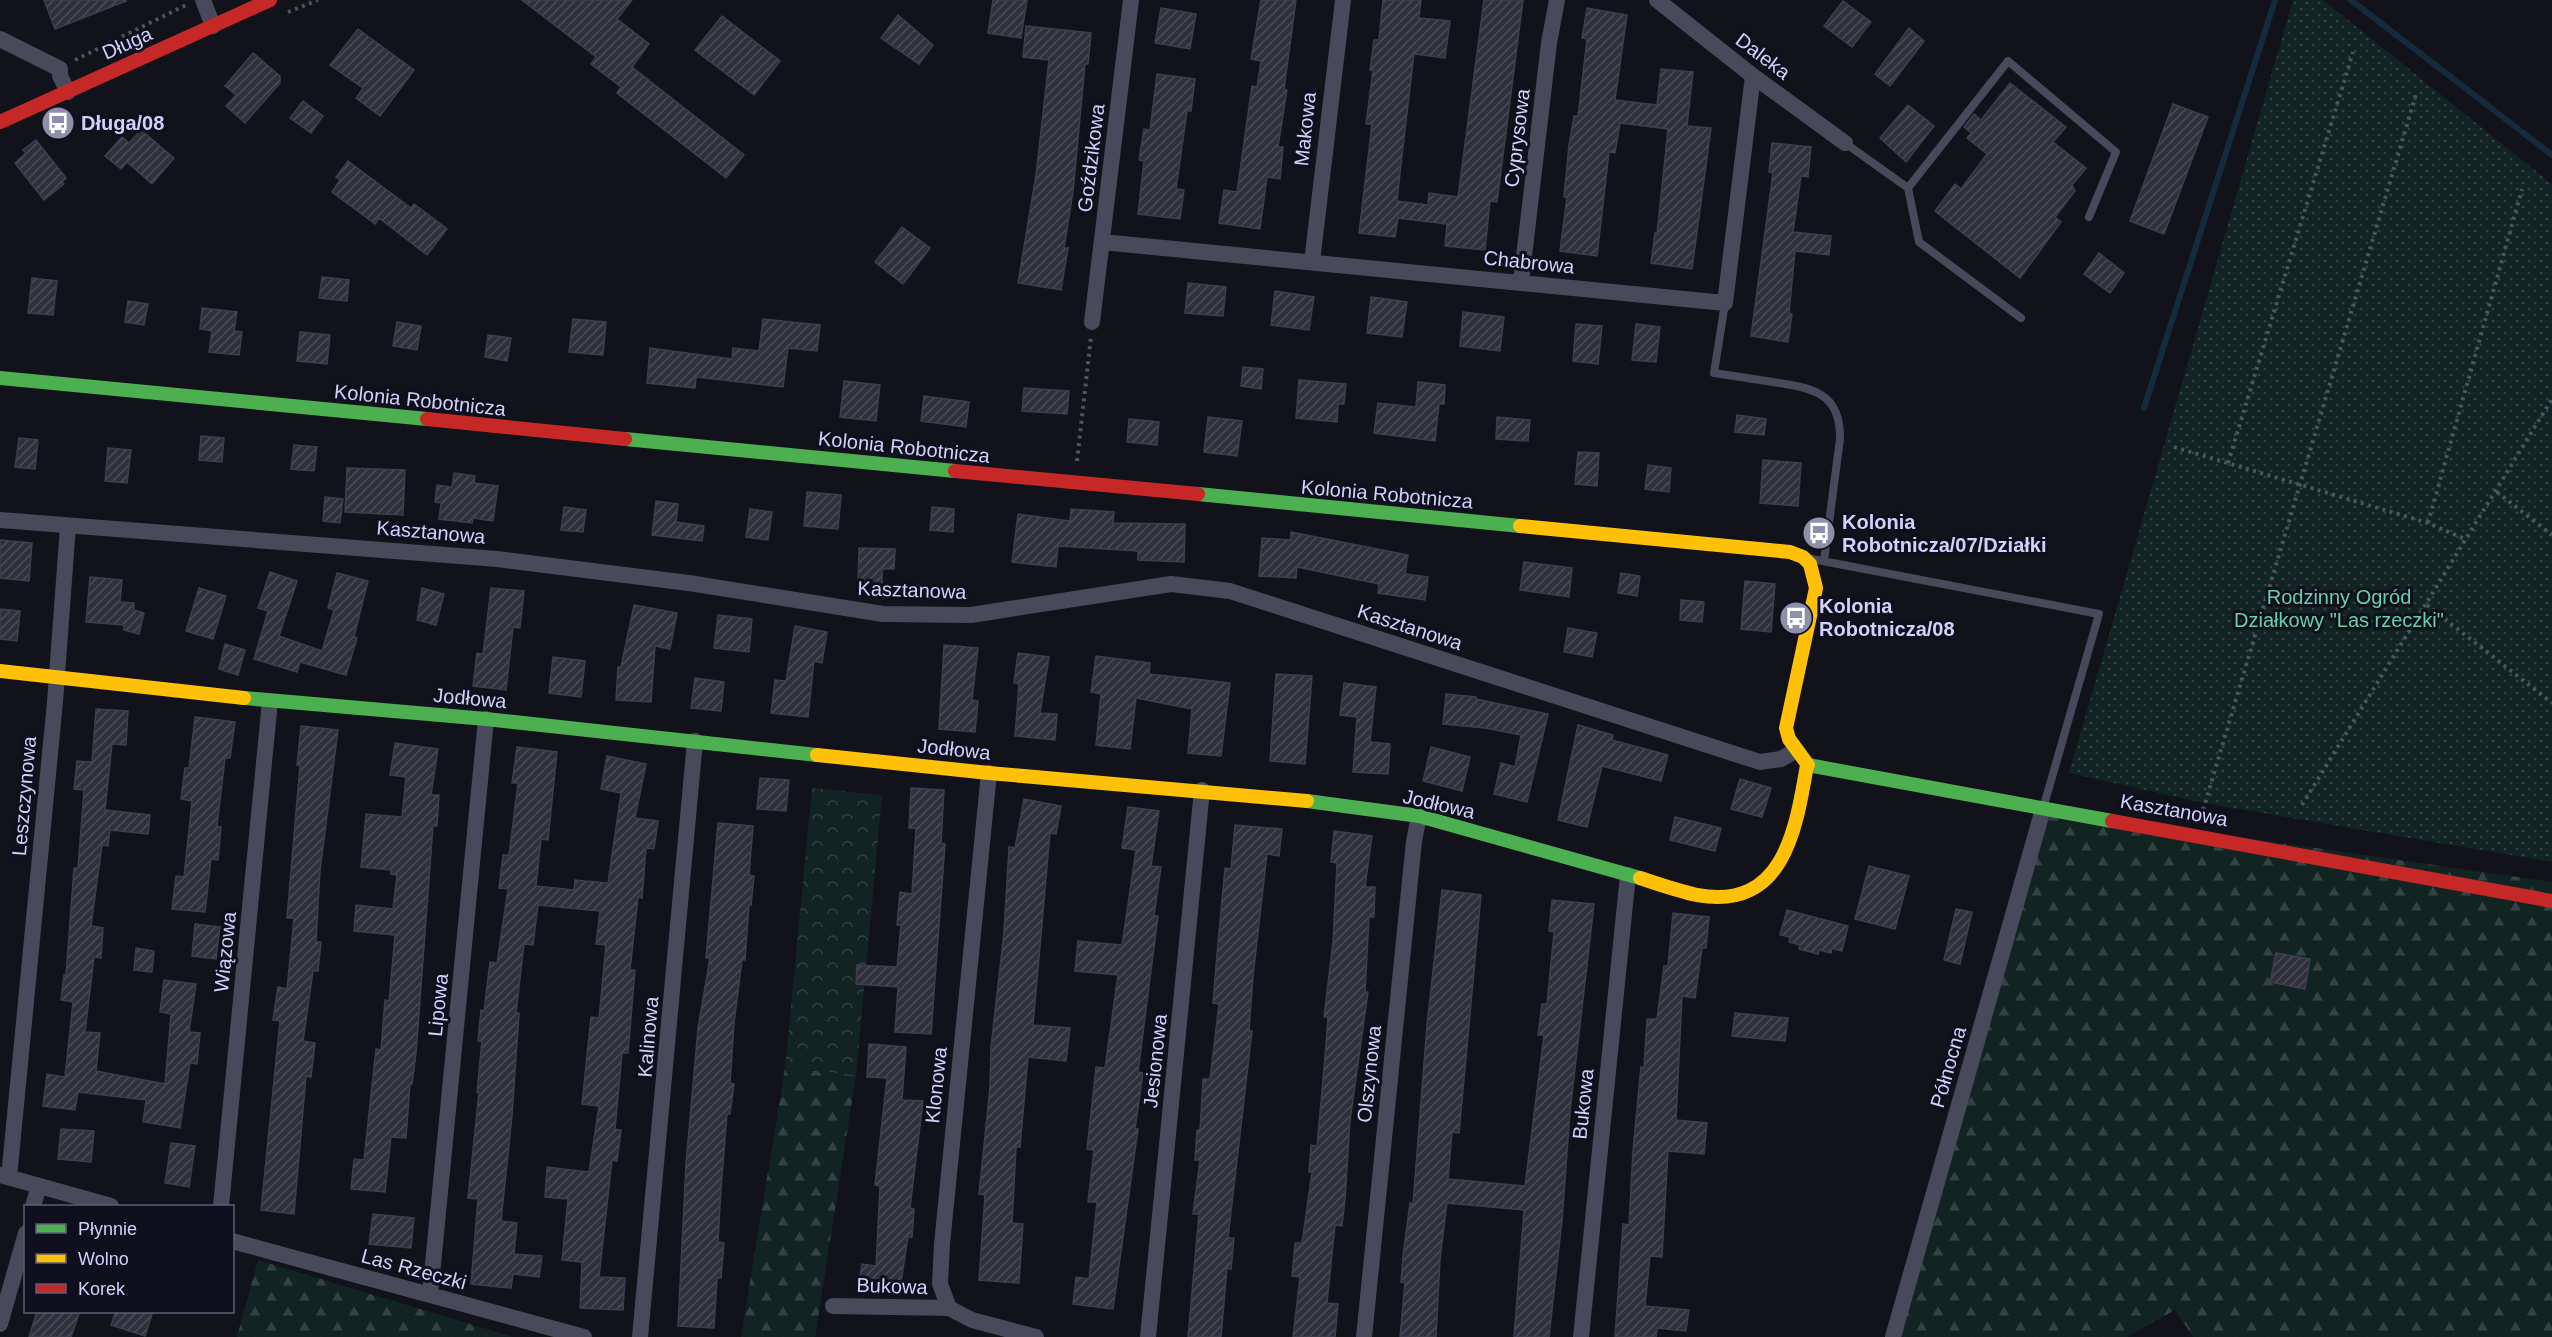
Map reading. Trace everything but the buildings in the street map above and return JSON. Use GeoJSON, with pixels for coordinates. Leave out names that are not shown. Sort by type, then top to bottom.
{"type":"FeatureCollection","features":[{"type":"Feature","properties":{"kind":"street","name":"Długa"},"geometry":{"type":"LineString","coordinates":[[0,122],[270,0]]}},
{"type":"Feature","properties":{"kind":"street","name":"Goździkowa"},"geometry":{"type":"LineString","coordinates":[[1092,322],[1131,0]]}},
{"type":"Feature","properties":{"kind":"street","name":"Makowa"},"geometry":{"type":"LineString","coordinates":[[1312,262],[1342,0]]}},
{"type":"Feature","properties":{"kind":"street","name":"Cyprysowa"},"geometry":{"type":"LineString","coordinates":[[1521,282],[1549,43],[1557,0]]}},
{"type":"Feature","properties":{"kind":"street","name":"Daleka"},"geometry":{"type":"LineString","coordinates":[[1657,0],[1753,76],[1845,143]]}},
{"type":"Feature","properties":{"kind":"street"},"geometry":{"type":"LineString","coordinates":[[196,2],[213,26]]}},
{"type":"Feature","properties":{"kind":"street"},"geometry":{"type":"LineString","coordinates":[[0,39],[60,69],[60,76],[68,92]]}},
{"type":"Feature","properties":{"kind":"street"},"geometry":{"type":"LineString","coordinates":[[1725,303],[1753,76]]}},
{"type":"Feature","properties":{"kind":"street","name":"Chabrowa"},"geometry":{"type":"LineString","coordinates":[[1102,242],[1725,303]]}},
{"type":"Feature","properties":{"kind":"street","name":"Kolonia Robotnicza"},"geometry":{"type":"LineString","coordinates":[[0,378],[1778,551],[1803,557]]}},
{"type":"Feature","properties":{"kind":"street","name":"Kasztanowa"},"geometry":{"type":"LineString","coordinates":[[0,520],[497,559],[689,583],[884,614],[971,615],[1171,584],[1201,585],[1230,591],[1314,617],[1760,762],[1781,759],[1795,751]]}},
{"type":"Feature","properties":{"kind":"street","name":"Leszczynowa"},"geometry":{"type":"LineString","coordinates":[[5,1176],[56,676],[68,526]]}},
{"type":"Feature","properties":{"kind":"street"},"geometry":{"type":"LineString","coordinates":[[1803,557],[1810,564],[1816,588],[1786,728],[1795,751],[1807,765]]}},
{"type":"Feature","properties":{"kind":"street","name":"Jodłowa"},"geometry":{"type":"LineString","coordinates":[[0,671],[270,701],[486,719],[988,772],[1203,790],[1419,816],[1698,895],[1719,898],[1746,893],[1762,884],[1776,872],[1786,855],[1807,765]]}},
{"type":"Feature","properties":{"kind":"street","name":"Wiązowa"},"geometry":{"type":"LineString","coordinates":[[221,1205],[270,701]]}},
{"type":"Feature","properties":{"kind":"street","name":"Lipowa"},"geometry":{"type":"LineString","coordinates":[[430,1295],[486,719]]}},
{"type":"Feature","properties":{"kind":"street","name":"Kalinowa"},"geometry":{"type":"LineString","coordinates":[[640,1337],[695,741]]}},
{"type":"Feature","properties":{"kind":"street","name":"Kasztanowa"},"geometry":{"type":"LineString","coordinates":[[1807,765],[2552,901]]}},
{"type":"Feature","properties":{"kind":"street","name":"Klonowa"},"geometry":{"type":"LineString","coordinates":[[949,1308],[940,1284],[942,1244],[988,772]]}},
{"type":"Feature","properties":{"kind":"street","name":"Jesionowa"},"geometry":{"type":"LineString","coordinates":[[1148,1337],[1203,790]]}},
{"type":"Feature","properties":{"kind":"street","name":"Północna"},"geometry":{"type":"LineString","coordinates":[[1893,1337],[2043,808]]}},
{"type":"Feature","properties":{"kind":"street","name":"Olszynowa"},"geometry":{"type":"LineString","coordinates":[[1364,1337],[1413,848],[1419,816]]}},
{"type":"Feature","properties":{"kind":"street","name":"Bukowa"},"geometry":{"type":"LineString","coordinates":[[1581,1337],[1628,875]]}},
{"type":"Feature","properties":{"kind":"street"},"geometry":{"type":"LineString","coordinates":[[5,1176],[107,1205]]}},
{"type":"Feature","properties":{"kind":"street"},"geometry":{"type":"LineString","coordinates":[[33,1205],[39,1186]]}},
{"type":"Feature","properties":{"kind":"street"},"geometry":{"type":"LineString","coordinates":[[0,1324],[24,1240]]}},
{"type":"Feature","properties":{"kind":"street","name":"Las Rzeczki"},"geometry":{"type":"LineString","coordinates":[[234,1242],[584,1337]]}},
{"type":"Feature","properties":{"kind":"street","name":"Bukowa"},"geometry":{"type":"LineString","coordinates":[[833,1306],[949,1308]]}},
{"type":"Feature","properties":{"kind":"street"},"geometry":{"type":"LineString","coordinates":[[949,1308],[972,1320],[1036,1337]]}},
{"type":"Feature","properties":{"kind":"lane"},"geometry":{"type":"LineString","coordinates":[[1908,188],[2008,61],[2116,152],[2089,217]]}},
{"type":"Feature","properties":{"kind":"lane"},"geometry":{"type":"LineString","coordinates":[[1845,143],[1908,188],[1919,242],[2021,318]]}},
{"type":"Feature","properties":{"kind":"lane"},"geometry":{"type":"LineString","coordinates":[[1725,303],[1714,373],[1811,388],[1824,396],[1838,415],[1840,439],[1824,561]]}},
{"type":"Feature","properties":{"kind":"lane"},"geometry":{"type":"LineString","coordinates":[[1803,557],[2099,614],[2043,808]]}},
{"type":"Feature","properties":{"kind":"path"},"geometry":{"type":"LineString","coordinates":[[60,76],[74,61],[196,2]]}},
{"type":"Feature","properties":{"kind":"path"},"geometry":{"type":"LineString","coordinates":[[2228,463],[2353,52]]}},
{"type":"Feature","properties":{"kind":"path"},"geometry":{"type":"LineString","coordinates":[[2197,836],[2417,91]]}},
{"type":"Feature","properties":{"kind":"path"},"geometry":{"type":"LineString","coordinates":[[2428,523],[2522,189]]}},
{"type":"Feature","properties":{"kind":"path"},"geometry":{"type":"LineString","coordinates":[[1076,471],[1092,322]]}},
{"type":"Feature","properties":{"kind":"path"},"geometry":{"type":"LineString","coordinates":[[2302,805],[2497,492],[2552,399]]}},
{"type":"Feature","properties":{"kind":"path"},"geometry":{"type":"LineString","coordinates":[[2174,447],[2428,523],[2467,540]]}},
{"type":"Feature","properties":{"kind":"path"},"geometry":{"type":"LineString","coordinates":[[2497,492],[2552,535]]}},
{"type":"Feature","properties":{"kind":"path"},"geometry":{"type":"LineString","coordinates":[[2427,605],[2552,703]]}},
{"type":"Feature","properties":{"kind":"green space","name":"Rodzinny Ogród Działkowy \"Las rzeczki\""},"geometry":{"type":"Polygon","coordinates":[[[2293,0],[2323,0],[2552,184],[2552,862],[2204,803],[2069,773],[2293,0]]]}},
{"type":"Feature","properties":{"kind":"green space"},"geometry":{"type":"Polygon","coordinates":[[[812,788],[882,795],[856,1075],[785,1068],[812,788]]]}},
{"type":"Feature","properties":{"kind":"green space"},"geometry":{"type":"Polygon","coordinates":[[[2043,809],[2552,882],[2552,1337],[2193,1337],[2175,1310],[2127,1337],[1893,1337],[2043,809]]]}},
{"type":"Feature","properties":{"kind":"green space"},"geometry":{"type":"Polygon","coordinates":[[[785,1068],[856,1075],[815,1337],[741,1337],[785,1068]]]}},
{"type":"Feature","properties":{"kind":"green space"},"geometry":{"type":"Polygon","coordinates":[[[258,1260],[513,1337],[237,1337],[258,1260]]]}},
{"type":"Feature","properties":{"kind":"waterway"},"geometry":{"type":"LineString","coordinates":[[2144,408],[2275,0]]}},
{"type":"Feature","properties":{"kind":"waterway"},"geometry":{"type":"LineString","coordinates":[[2351,0],[2552,155]]}},
{"type":"Feature","properties":{"kind":"traffic: fast"},"geometry":{"type":"LineString","coordinates":[[0,378],[427,419]]}},
{"type":"Feature","properties":{"kind":"traffic: fast"},"geometry":{"type":"LineString","coordinates":[[625,439],[955,471]]}},
{"type":"Feature","properties":{"kind":"traffic: fast"},"geometry":{"type":"LineString","coordinates":[[1198,494],[1520,526]]}},
{"type":"Feature","properties":{"kind":"traffic: fast"},"geometry":{"type":"LineString","coordinates":[[244,698],[486,719],[817,755]]}},
{"type":"Feature","properties":{"kind":"traffic: fast"},"geometry":{"type":"LineString","coordinates":[[1808,765],[2112,821]]}},
{"type":"Feature","properties":{"kind":"traffic: fast"},"geometry":{"type":"LineString","coordinates":[[1307,801],[1419,816],[1640,878]]}},
{"type":"Feature","properties":{"kind":"traffic: slow"},"geometry":{"type":"LineString","coordinates":[[1520,526],[1790,552],[1803,557],[1810,564],[1816,588],[1786,728],[1789,739],[1808,765]]}},
{"type":"Feature","properties":{"kind":"traffic: slow"},"geometry":{"type":"LineString","coordinates":[[0,671],[244,698]]}},
{"type":"Feature","properties":{"kind":"traffic: slow"},"geometry":{"type":"LineString","coordinates":[[817,755],[989,773],[1307,801]]}},
{"type":"Feature","properties":{"kind":"traffic: slow"},"geometry":{"type":"LineString","coordinates":[[1640,878],[1697,895],[1726,897],[1749,890],[1767,878],[1780,860],[1790,838],[1807,765]]}},
{"type":"Feature","properties":{"kind":"traffic: jam"},"geometry":{"type":"LineString","coordinates":[[0,122],[270,0]]}},
{"type":"Feature","properties":{"kind":"traffic: jam"},"geometry":{"type":"LineString","coordinates":[[427,419],[625,439]]}},
{"type":"Feature","properties":{"kind":"traffic: jam"},"geometry":{"type":"LineString","coordinates":[[955,471],[1198,494]]}},
{"type":"Feature","properties":{"kind":"traffic: jam"},"geometry":{"type":"LineString","coordinates":[[2112,821],[2552,901]]}},
{"type":"Feature","properties":{"kind":"place","name":"Długa/08"},"geometry":{"type":"Point","coordinates":[58,123]}},
{"type":"Feature","properties":{"kind":"place","name":"Kolonia Robotnicza/07/Działki"},"geometry":{"type":"Point","coordinates":[1819,533]}},
{"type":"Feature","properties":{"kind":"place","name":"Kolonia Robotnicza/08"},"geometry":{"type":"Point","coordinates":[1796,618]}}]}
